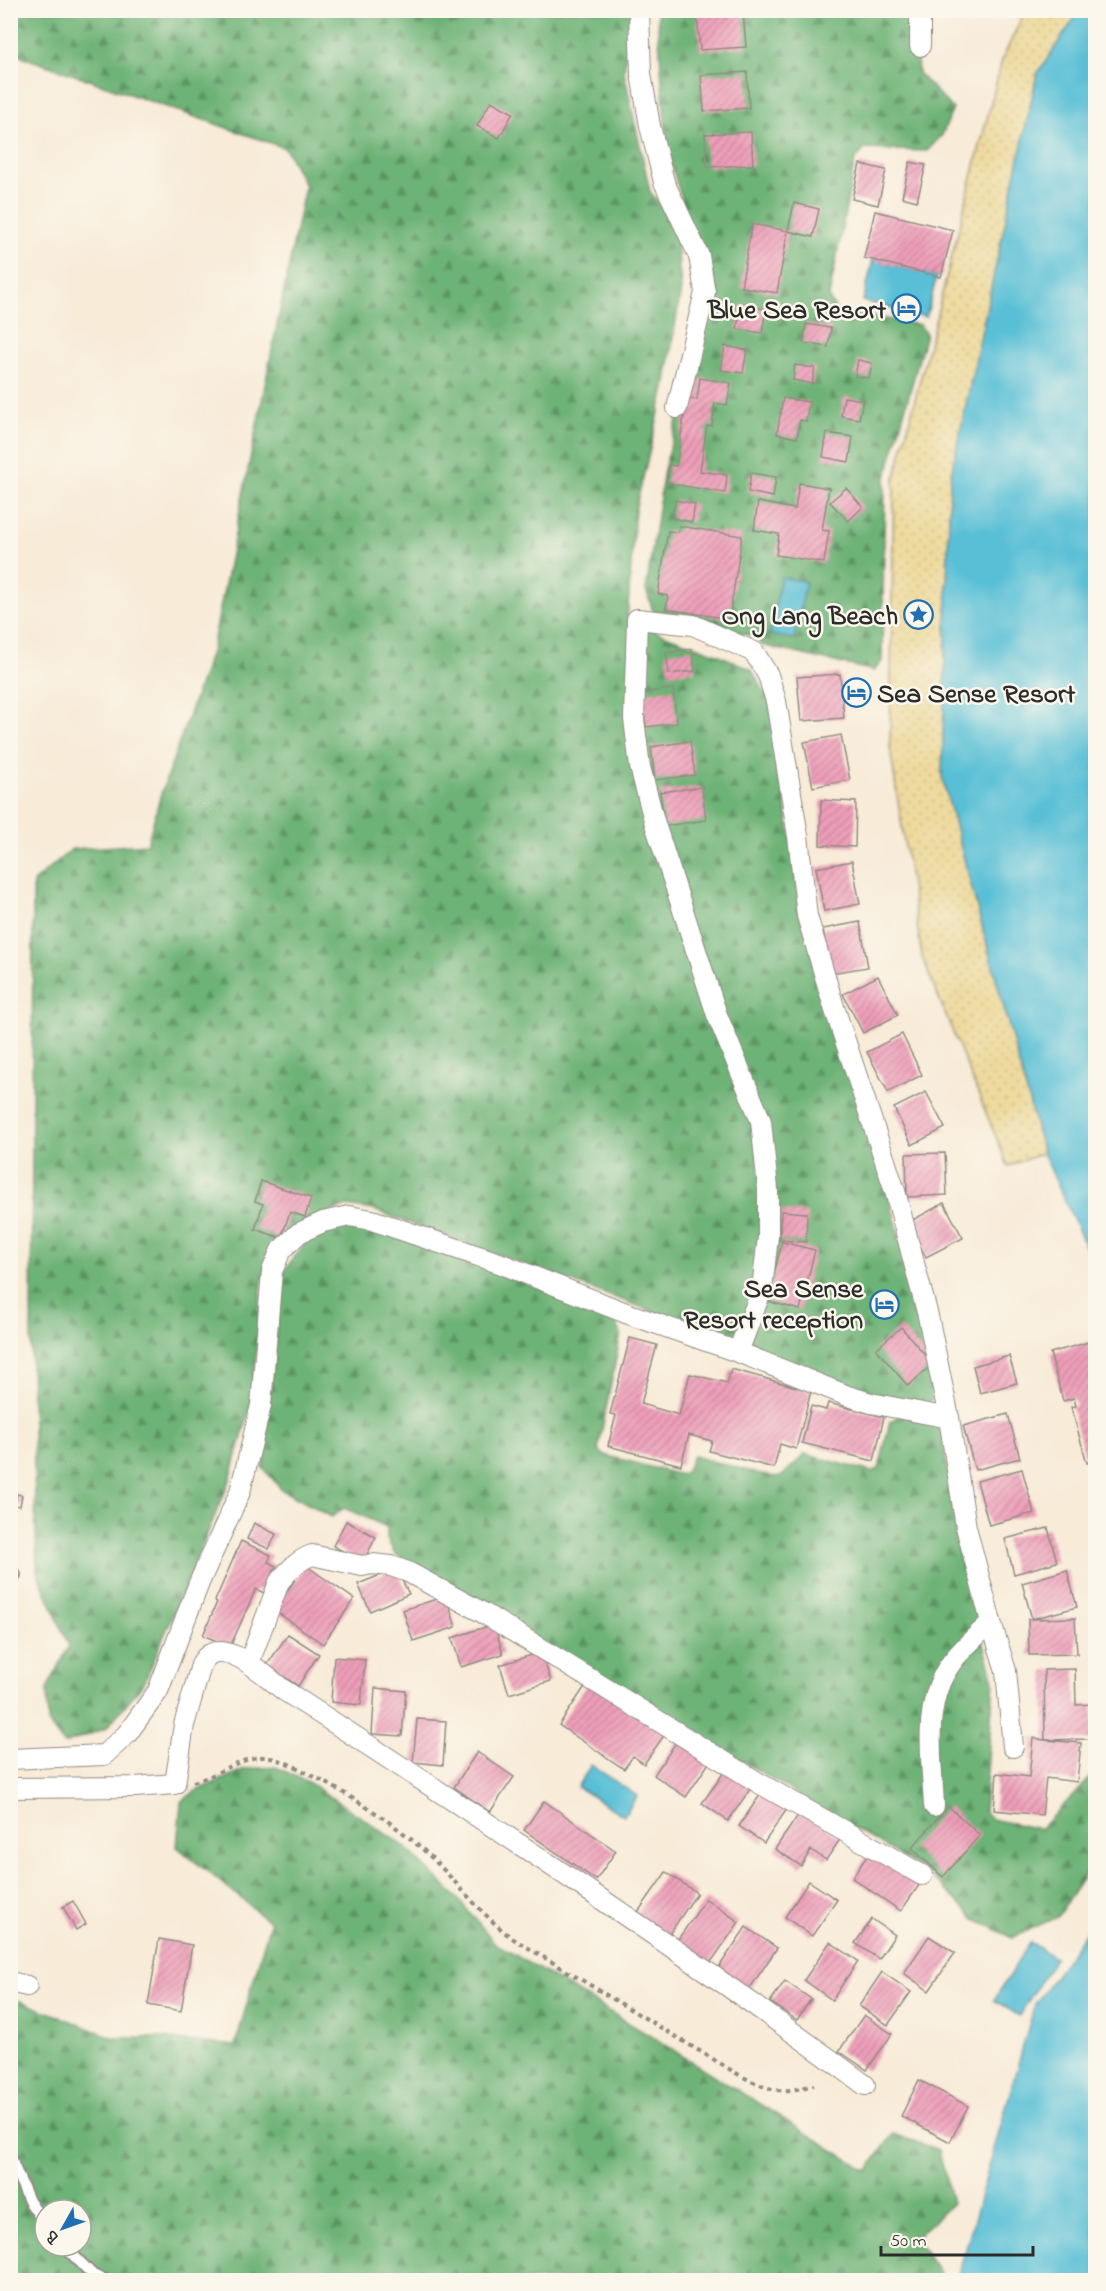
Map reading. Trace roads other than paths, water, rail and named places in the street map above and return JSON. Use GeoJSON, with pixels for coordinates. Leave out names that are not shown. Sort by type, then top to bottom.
{"type":"FeatureCollection","features":[{"type":"Feature","properties":{"kind":"street"},"geometry":{"type":"LineString","coordinates":[[639,10],[641,74],[650,126],[664,182],[699,256],[705,292],[676,408]]}},
{"type":"Feature","properties":{"kind":"street"},"geometry":{"type":"LineString","coordinates":[[920,10],[920,46]]}},
{"type":"Feature","properties":{"kind":"street"},"geometry":{"type":"LineString","coordinates":[[738,1352],[762,1289],[768,1237],[768,1189],[760,1121],[717,1015],[655,824],[640,767],[634,719],[637,619],[693,625],[754,652],[768,675],[776,701],[798,836],[807,916],[834,1007],[895,1191],[928,1316],[949,1418],[966,1527],[1006,1671],[1013,1747]]}},
{"type":"Feature","properties":{"kind":"street"},"geometry":{"type":"LineString","coordinates":[[10,1759],[104,1755],[127,1734],[158,1691],[199,1583],[240,1492],[261,1405],[272,1272],[281,1250],[299,1233],[323,1222],[349,1216],[372,1221],[499,1263],[855,1398],[949,1418]]}},
{"type":"Feature","properties":{"kind":"street"},"geometry":{"type":"LineString","coordinates":[[249,1663],[279,1582],[304,1558],[312,1555],[362,1566],[372,1564],[391,1566],[408,1572],[485,1614],[759,1783],[922,1875]]}},
{"type":"Feature","properties":{"kind":"street"},"geometry":{"type":"LineString","coordinates":[[934,1806],[930,1720],[935,1697],[942,1676],[952,1661],[991,1622]]}},
{"type":"Feature","properties":{"kind":"street"},"geometry":{"type":"LineString","coordinates":[[10,1788],[135,1787],[175,1784],[184,1725],[205,1657],[217,1652],[225,1653],[249,1663],[282,1689],[481,1819],[773,2017],[865,2085]]}},
{"type":"Feature","properties":{"kind":"lane"},"geometry":{"type":"LineString","coordinates":[[10,2157],[33,2207]]}},
{"type":"Feature","properties":{"kind":"lane"},"geometry":{"type":"LineString","coordinates":[[76,2258],[93,2275],[105,2280]]}},
{"type":"Feature","properties":{"kind":"water"},"geometry":{"type":"Polygon","coordinates":[[[1080,10],[1096,11],[1095,1267],[1043,1153],[942,777],[950,479],[1037,74],[1080,10]]]}},
{"type":"Feature","properties":{"kind":"water"},"geometry":{"type":"Polygon","coordinates":[[[873,260],[937,276],[926,317],[863,301],[873,260]]]}},
{"type":"Feature","properties":{"kind":"water"},"geometry":{"type":"Polygon","coordinates":[[[781,577],[806,582],[794,639],[770,635],[781,577]]]}},
{"type":"Feature","properties":{"kind":"water"},"geometry":{"type":"Polygon","coordinates":[[[591,1765],[637,1796],[624,1816],[577,1787],[591,1765]]]}},
{"type":"Feature","properties":{"kind":"water"},"geometry":{"type":"Polygon","coordinates":[[[1095,1919],[1095,2280],[957,2280],[1035,2004],[1095,1919]]]}},
{"type":"Feature","properties":{"kind":"water"},"geometry":{"type":"Polygon","coordinates":[[[1030,1942],[1055,1958],[1019,2016],[994,2000],[1030,1942]]]}},
{"type":"Feature","properties":{"kind":"place","name":"Blue Sea Resort"},"geometry":{"type":"Point","coordinates":[907,309]}},
{"type":"Feature","properties":{"kind":"place","name":"Ong Lang Beach"},"geometry":{"type":"Point","coordinates":[919,615]}},
{"type":"Feature","properties":{"kind":"place","name":"Sea Sense Resort"},"geometry":{"type":"Point","coordinates":[856,693]}},
{"type":"Feature","properties":{"kind":"place","name":"Sea Sense Resort reception"},"geometry":{"type":"Point","coordinates":[884,1304]}}]}
